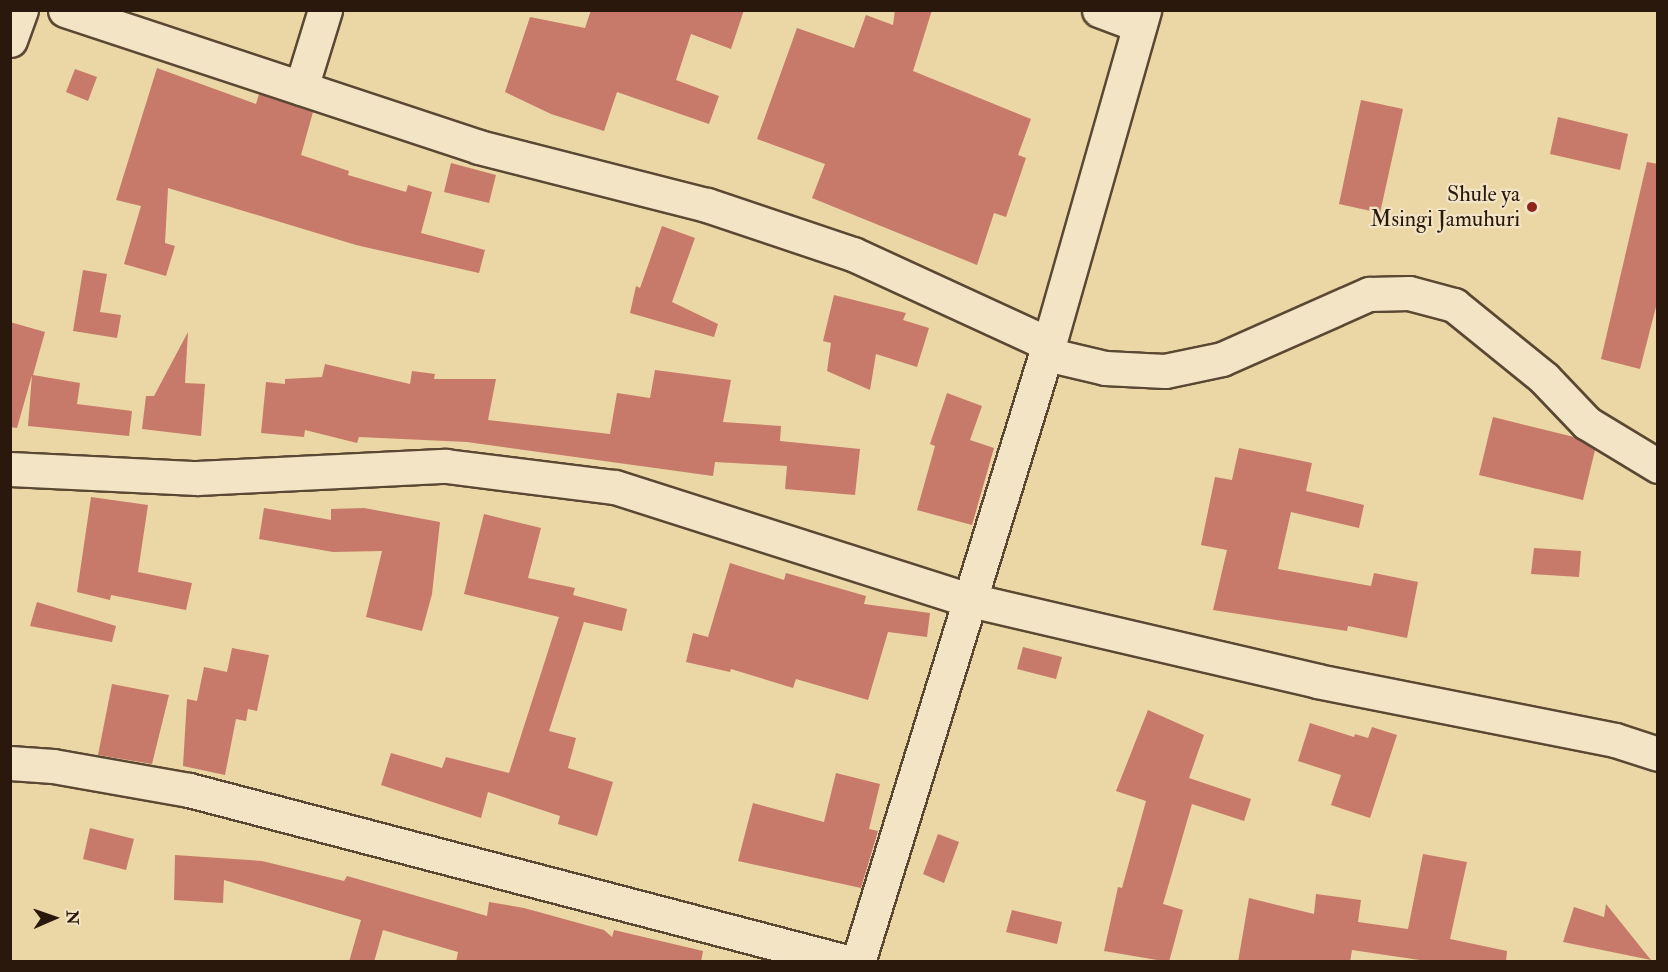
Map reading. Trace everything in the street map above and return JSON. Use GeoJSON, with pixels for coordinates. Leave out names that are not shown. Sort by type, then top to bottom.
{"type":"FeatureCollection","features":[{"type":"Feature","properties":{"kind":"street"},"geometry":{"type":"LineString","coordinates":[[10,40],[21,10]]}},
{"type":"Feature","properties":{"kind":"street"},"geometry":{"type":"LineString","coordinates":[[65,10],[479,147],[707,205],[853,254],[1047,349],[1105,368],[1165,371],[1222,359],[1370,294],[1410,293],[1454,305],[1544,378],[1587,423],[1658,466]]}},
{"type":"Feature","properties":{"kind":"street"},"geometry":{"type":"LineString","coordinates":[[301,88],[325,10]]}},
{"type":"Feature","properties":{"kind":"street"},"geometry":{"type":"LineString","coordinates":[[858,962],[1047,349],[1142,18],[1100,10]]}},
{"type":"Feature","properties":{"kind":"street"},"geometry":{"type":"LineString","coordinates":[[10,469],[197,478],[446,466],[615,487],[970,600],[1317,681],[1615,740],[1658,753]]}},
{"type":"Feature","properties":{"kind":"street"},"geometry":{"type":"LineString","coordinates":[[10,763],[53,766],[189,790],[847,962]]}},
{"type":"Feature","properties":{"kind":"building"},"geometry":{"type":"Polygon","coordinates":[[[591,10],[744,10],[731,49],[691,34],[676,80],[719,96],[709,124],[617,92],[604,131],[551,114],[505,92],[530,17],[585,28],[591,10]]]}},
{"type":"Feature","properties":{"kind":"building"},"geometry":{"type":"Polygon","coordinates":[[[895,10],[932,10],[913,71],[1031,119],[1018,155],[1026,158],[1006,217],[994,213],[977,265],[812,198],[825,164],[757,139],[797,28],[854,48],[866,15],[893,25],[895,10]]]}},
{"type":"Feature","properties":{"kind":"building"},"geometry":{"type":"Polygon","coordinates":[[[157,68],[256,104],[259,94],[313,112],[301,155],[349,171],[348,175],[406,192],[408,185],[432,192],[421,233],[485,250],[479,273],[356,245],[168,188],[165,243],[175,246],[166,276],[124,264],[141,206],[116,200],[157,68]]]}},
{"type":"Feature","properties":{"kind":"building"},"geometry":{"type":"Polygon","coordinates":[[[75,69],[97,77],[88,101],[66,92],[75,69]]]}},
{"type":"Feature","properties":{"kind":"building"},"geometry":{"type":"Polygon","coordinates":[[[1361,100],[1403,109],[1380,213],[1339,204],[1361,100]]]}},
{"type":"Feature","properties":{"kind":"building"},"geometry":{"type":"Polygon","coordinates":[[[1558,117],[1628,134],[1620,170],[1550,154],[1558,117]]]}},
{"type":"Feature","properties":{"kind":"building"},"geometry":{"type":"Polygon","coordinates":[[[1647,162],[1658,164],[1658,299],[1640,369],[1601,359],[1647,162]]]}},
{"type":"Feature","properties":{"kind":"building"},"geometry":{"type":"Polygon","coordinates":[[[451,163],[496,175],[489,203],[444,192],[451,163]]]}},
{"type":"Feature","properties":{"kind":"building"},"geometry":{"type":"Polygon","coordinates":[[[662,226],[695,238],[672,302],[718,324],[714,337],[630,313],[636,286],[640,288],[662,226]]]}},
{"type":"Feature","properties":{"kind":"building"},"geometry":{"type":"Polygon","coordinates":[[[83,270],[107,274],[100,312],[121,315],[117,338],[73,331],[83,270]]]}},
{"type":"Feature","properties":{"kind":"building"},"geometry":{"type":"Polygon","coordinates":[[[834,295],[906,313],[903,320],[929,328],[917,367],[876,354],[870,390],[827,371],[831,343],[823,341],[834,295]]]}},
{"type":"Feature","properties":{"kind":"building"},"geometry":{"type":"Polygon","coordinates":[[[10,322],[45,332],[33,375],[80,383],[77,404],[132,411],[129,436],[28,426],[32,375],[17,428],[10,427],[10,322]]]}},
{"type":"Feature","properties":{"kind":"building"},"geometry":{"type":"Polygon","coordinates":[[[188,332],[185,383],[205,384],[201,436],[142,429],[146,396],[154,396],[188,332]]]}},
{"type":"Feature","properties":{"kind":"building"},"geometry":{"type":"Polygon","coordinates":[[[325,364],[410,384],[412,371],[435,374],[434,379],[496,379],[488,420],[610,434],[617,393],[650,398],[655,370],[731,380],[723,422],[781,426],[780,441],[860,449],[855,495],[785,489],[787,466],[715,462],[713,476],[467,442],[359,437],[357,443],[305,430],[304,437],[261,433],[266,382],[285,384],[285,379],[322,377],[325,364]]]}},
{"type":"Feature","properties":{"kind":"building"},"geometry":{"type":"Polygon","coordinates":[[[947,393],[982,406],[970,440],[994,448],[972,525],[917,510],[935,446],[930,444],[947,393]]]}},
{"type":"Feature","properties":{"kind":"building"},"geometry":{"type":"Polygon","coordinates":[[[1493,417],[1574,437],[1595,450],[1583,500],[1479,475],[1493,417]]]}},
{"type":"Feature","properties":{"kind":"building"},"geometry":{"type":"Polygon","coordinates":[[[1239,448],[1312,463],[1306,491],[1364,505],[1359,528],[1291,512],[1278,569],[1371,586],[1374,573],[1418,582],[1407,638],[1348,626],[1347,631],[1213,610],[1227,550],[1201,545],[1215,477],[1232,480],[1239,448]]]}},
{"type":"Feature","properties":{"kind":"building"},"geometry":{"type":"Polygon","coordinates":[[[91,497],[148,505],[138,572],[192,583],[186,610],[111,595],[110,600],[77,592],[91,497]]]}},
{"type":"Feature","properties":{"kind":"building"},"geometry":{"type":"Polygon","coordinates":[[[264,508],[331,520],[331,509],[364,508],[440,522],[432,594],[422,631],[366,617],[382,551],[333,552],[259,539],[264,508]]]}},
{"type":"Feature","properties":{"kind":"building"},"geometry":{"type":"Polygon","coordinates":[[[484,514],[541,528],[528,578],[575,588],[573,595],[627,609],[622,631],[584,622],[549,731],[576,738],[568,768],[613,782],[597,836],[558,824],[560,816],[488,792],[481,818],[381,785],[391,753],[442,768],[446,757],[509,773],[559,617],[464,594],[484,514]]]}},
{"type":"Feature","properties":{"kind":"building"},"geometry":{"type":"Polygon","coordinates":[[[1534,548],[1581,551],[1579,577],[1531,574],[1534,548]]]}},
{"type":"Feature","properties":{"kind":"building"},"geometry":{"type":"Polygon","coordinates":[[[730,563],[784,580],[786,573],[866,596],[864,604],[930,613],[927,637],[888,632],[868,700],[796,679],[793,688],[731,669],[730,672],[686,662],[693,633],[708,637],[730,563]]]}},
{"type":"Feature","properties":{"kind":"building"},"geometry":{"type":"Polygon","coordinates":[[[37,602],[116,626],[112,642],[30,626],[37,602]]]}},
{"type":"Feature","properties":{"kind":"building"},"geometry":{"type":"Polygon","coordinates":[[[1023,647],[1062,657],[1056,679],[1017,669],[1023,647]]]}},
{"type":"Feature","properties":{"kind":"building"},"geometry":{"type":"Polygon","coordinates":[[[232,648],[269,655],[257,711],[248,709],[246,721],[236,719],[225,775],[183,766],[187,699],[197,701],[204,667],[227,672],[232,648]]]}},
{"type":"Feature","properties":{"kind":"building"},"geometry":{"type":"Polygon","coordinates":[[[112,684],[169,695],[152,764],[98,755],[112,684]]]}},
{"type":"Feature","properties":{"kind":"building"},"geometry":{"type":"Polygon","coordinates":[[[1148,710],[1204,735],[1189,778],[1251,799],[1244,821],[1192,804],[1163,904],[1183,910],[1169,962],[1104,951],[1118,887],[1122,888],[1146,801],[1116,791],[1148,710]]]}},
{"type":"Feature","properties":{"kind":"building"},"geometry":{"type":"Polygon","coordinates":[[[1310,723],[1354,737],[1355,734],[1368,738],[1372,727],[1397,735],[1370,818],[1331,805],[1341,775],[1298,761],[1310,723]]]}},
{"type":"Feature","properties":{"kind":"building"},"geometry":{"type":"Polygon","coordinates":[[[836,773],[880,784],[869,829],[878,831],[861,888],[738,861],[753,803],[824,822],[836,773]]]}},
{"type":"Feature","properties":{"kind":"building"},"geometry":{"type":"Polygon","coordinates":[[[90,828],[134,839],[126,870],[83,859],[90,828]]]}},
{"type":"Feature","properties":{"kind":"building"},"geometry":{"type":"Polygon","coordinates":[[[938,834],[959,842],[944,883],[923,874],[938,834]]]}},
{"type":"Feature","properties":{"kind":"building"},"geometry":{"type":"Polygon","coordinates":[[[1423,854],[1467,862],[1450,939],[1507,951],[1506,962],[1433,962],[1352,950],[1350,962],[1238,962],[1249,898],[1314,914],[1316,894],[1361,900],[1358,922],[1408,929],[1423,854]]]}},
{"type":"Feature","properties":{"kind":"building"},"geometry":{"type":"Polygon","coordinates":[[[175,855],[262,861],[344,881],[347,876],[487,916],[489,902],[524,908],[604,930],[612,937],[614,930],[703,951],[701,962],[456,962],[458,952],[383,930],[374,962],[349,962],[361,920],[224,880],[223,903],[174,900],[175,855]]]}},
{"type":"Feature","properties":{"kind":"building"},"geometry":{"type":"Polygon","coordinates":[[[1606,904],[1651,960],[1563,942],[1574,907],[1604,917],[1606,904]]]}},
{"type":"Feature","properties":{"kind":"building"},"geometry":{"type":"Polygon","coordinates":[[[1012,910],[1062,922],[1057,944],[1006,932],[1012,910]]]}},
{"type":"Feature","properties":{"kind":"place","name":"Shule ya Msingi Jamuhuri"},"geometry":{"type":"Point","coordinates":[1532,207]}}]}
